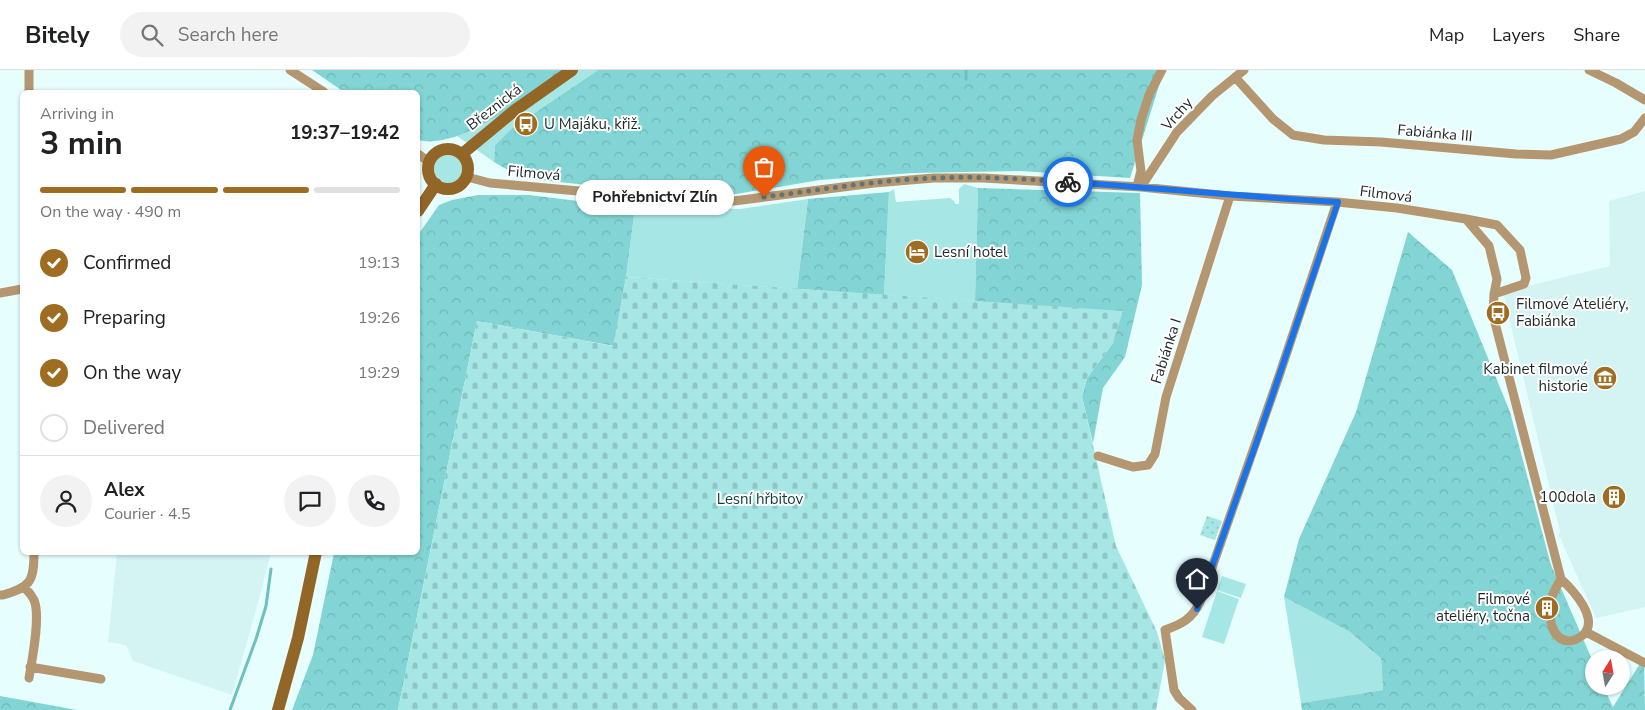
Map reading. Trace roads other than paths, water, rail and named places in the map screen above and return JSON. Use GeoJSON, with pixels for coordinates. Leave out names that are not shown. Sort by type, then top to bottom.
{"type":"FeatureCollection","features":[{"type":"Feature","properties":{"kind":"main road","name":"Březnická"},"geometry":{"type":"LineString","coordinates":[[462,154],[510,115],[572,70]]}},
{"type":"Feature","properties":{"kind":"main road"},"geometry":{"type":"LineString","coordinates":[[444,149],[453,149],[462,154],[468,163],[467,177],[460,185],[454,188],[442,188],[436,184],[430,176],[429,162],[435,154],[444,149]]}},
{"type":"Feature","properties":{"kind":"main road"},"geometry":{"type":"LineString","coordinates":[[420,208],[436,184]]}},
{"type":"Feature","properties":{"kind":"main road"},"geometry":{"type":"LineString","coordinates":[[278,710],[298,638],[315,555]]}},
{"type":"Feature","properties":{"kind":"street"},"geometry":{"type":"LineString","coordinates":[[29,70],[30,90]]}},
{"type":"Feature","properties":{"kind":"street"},"geometry":{"type":"LineString","coordinates":[[290,70],[321,90]]}},
{"type":"Feature","properties":{"kind":"street"},"geometry":{"type":"LineString","coordinates":[[1139,187],[1141,171],[1137,140],[1149,95],[1162,70]]}},
{"type":"Feature","properties":{"kind":"street","name":"Vrchy"},"geometry":{"type":"LineString","coordinates":[[1139,187],[1177,132],[1212,96],[1244,70]]}},
{"type":"Feature","properties":{"kind":"street"},"geometry":{"type":"LineString","coordinates":[[1589,70],[1645,100]]}},
{"type":"Feature","properties":{"kind":"street","name":"Fabiánka III"},"geometry":{"type":"LineString","coordinates":[[1236,77],[1273,119],[1293,135],[1324,140],[1381,142],[1516,154],[1551,155],[1621,139],[1634,132],[1645,118]]}},
{"type":"Feature","properties":{"kind":"street"},"geometry":{"type":"LineString","coordinates":[[420,155],[429,162]]}},
{"type":"Feature","properties":{"kind":"street","name":"Filmová"},"geometry":{"type":"LineString","coordinates":[[467,177],[490,183],[689,201],[734,201],[874,183],[934,178],[1012,179],[1139,187],[1230,196],[1338,202],[1397,208],[1497,226],[1520,250],[1526,278],[1524,284],[1494,294]]}},
{"type":"Feature","properties":{"kind":"street","name":"Fabiánka I"},"geometry":{"type":"LineString","coordinates":[[1098,456],[1134,467],[1148,465],[1155,454],[1166,396],[1230,196]]}},
{"type":"Feature","properties":{"kind":"street"},"geometry":{"type":"LineString","coordinates":[[1192,710],[1179,698],[1174,690],[1165,630],[1186,622],[1200,602],[1338,202]]}},
{"type":"Feature","properties":{"kind":"street"},"geometry":{"type":"LineString","coordinates":[[1466,219],[1489,246],[1497,279],[1493,315],[1561,580],[1578,597],[1585,608],[1588,625],[1586,632],[1578,639],[1571,641],[1563,640],[1552,627],[1551,601],[1554,590],[1561,580]]}},
{"type":"Feature","properties":{"kind":"street"},"geometry":{"type":"LineString","coordinates":[[0,293],[20,289]]}},
{"type":"Feature","properties":{"kind":"street"},"geometry":{"type":"LineString","coordinates":[[0,595],[25,588],[34,572],[34,555]]}},
{"type":"Feature","properties":{"kind":"street"},"geometry":{"type":"LineString","coordinates":[[25,588],[34,600],[36,607],[36,624],[29,678]]}},
{"type":"Feature","properties":{"kind":"street"},"geometry":{"type":"LineString","coordinates":[[1586,632],[1645,663]]}},
{"type":"Feature","properties":{"kind":"street"},"geometry":{"type":"LineString","coordinates":[[30,667],[101,679]]}},
{"type":"Feature","properties":{"kind":"waterway"},"geometry":{"type":"LineString","coordinates":[[966,70],[966,79]]}},
{"type":"Feature","properties":{"kind":"waterway"},"geometry":{"type":"LineString","coordinates":[[230,710],[266,606],[271,569]]}},
{"type":"Feature","properties":{"kind":"place","name":"U Majáku, křiž."},"geometry":{"type":"Point","coordinates":[526,124]}},
{"type":"Feature","properties":{"kind":"place","name":"Pohřebnictví Zlín"},"geometry":{"type":"Point","coordinates":[764,197]}},
{"type":"Feature","properties":{"kind":"place","name":"Lesní hotel"},"geometry":{"type":"Point","coordinates":[917,252]}},
{"type":"Feature","properties":{"kind":"place","name":"Filmové Ateliéry, Fabiánka"},"geometry":{"type":"Point","coordinates":[1498,313]}},
{"type":"Feature","properties":{"kind":"place","name":"Kabinet filmové historie"},"geometry":{"type":"Point","coordinates":[1605,378]}},
{"type":"Feature","properties":{"kind":"place","name":"100dola"},"geometry":{"type":"Point","coordinates":[1614,497]}},
{"type":"Feature","properties":{"kind":"place","name":"Filmové ateliéry, točna"},"geometry":{"type":"Point","coordinates":[1547,608]}},
{"type":"Feature","properties":{"kind":"park label","name":"Lesní hřbitov"},"geometry":{"type":"Point","coordinates":[760,499]}}]}
